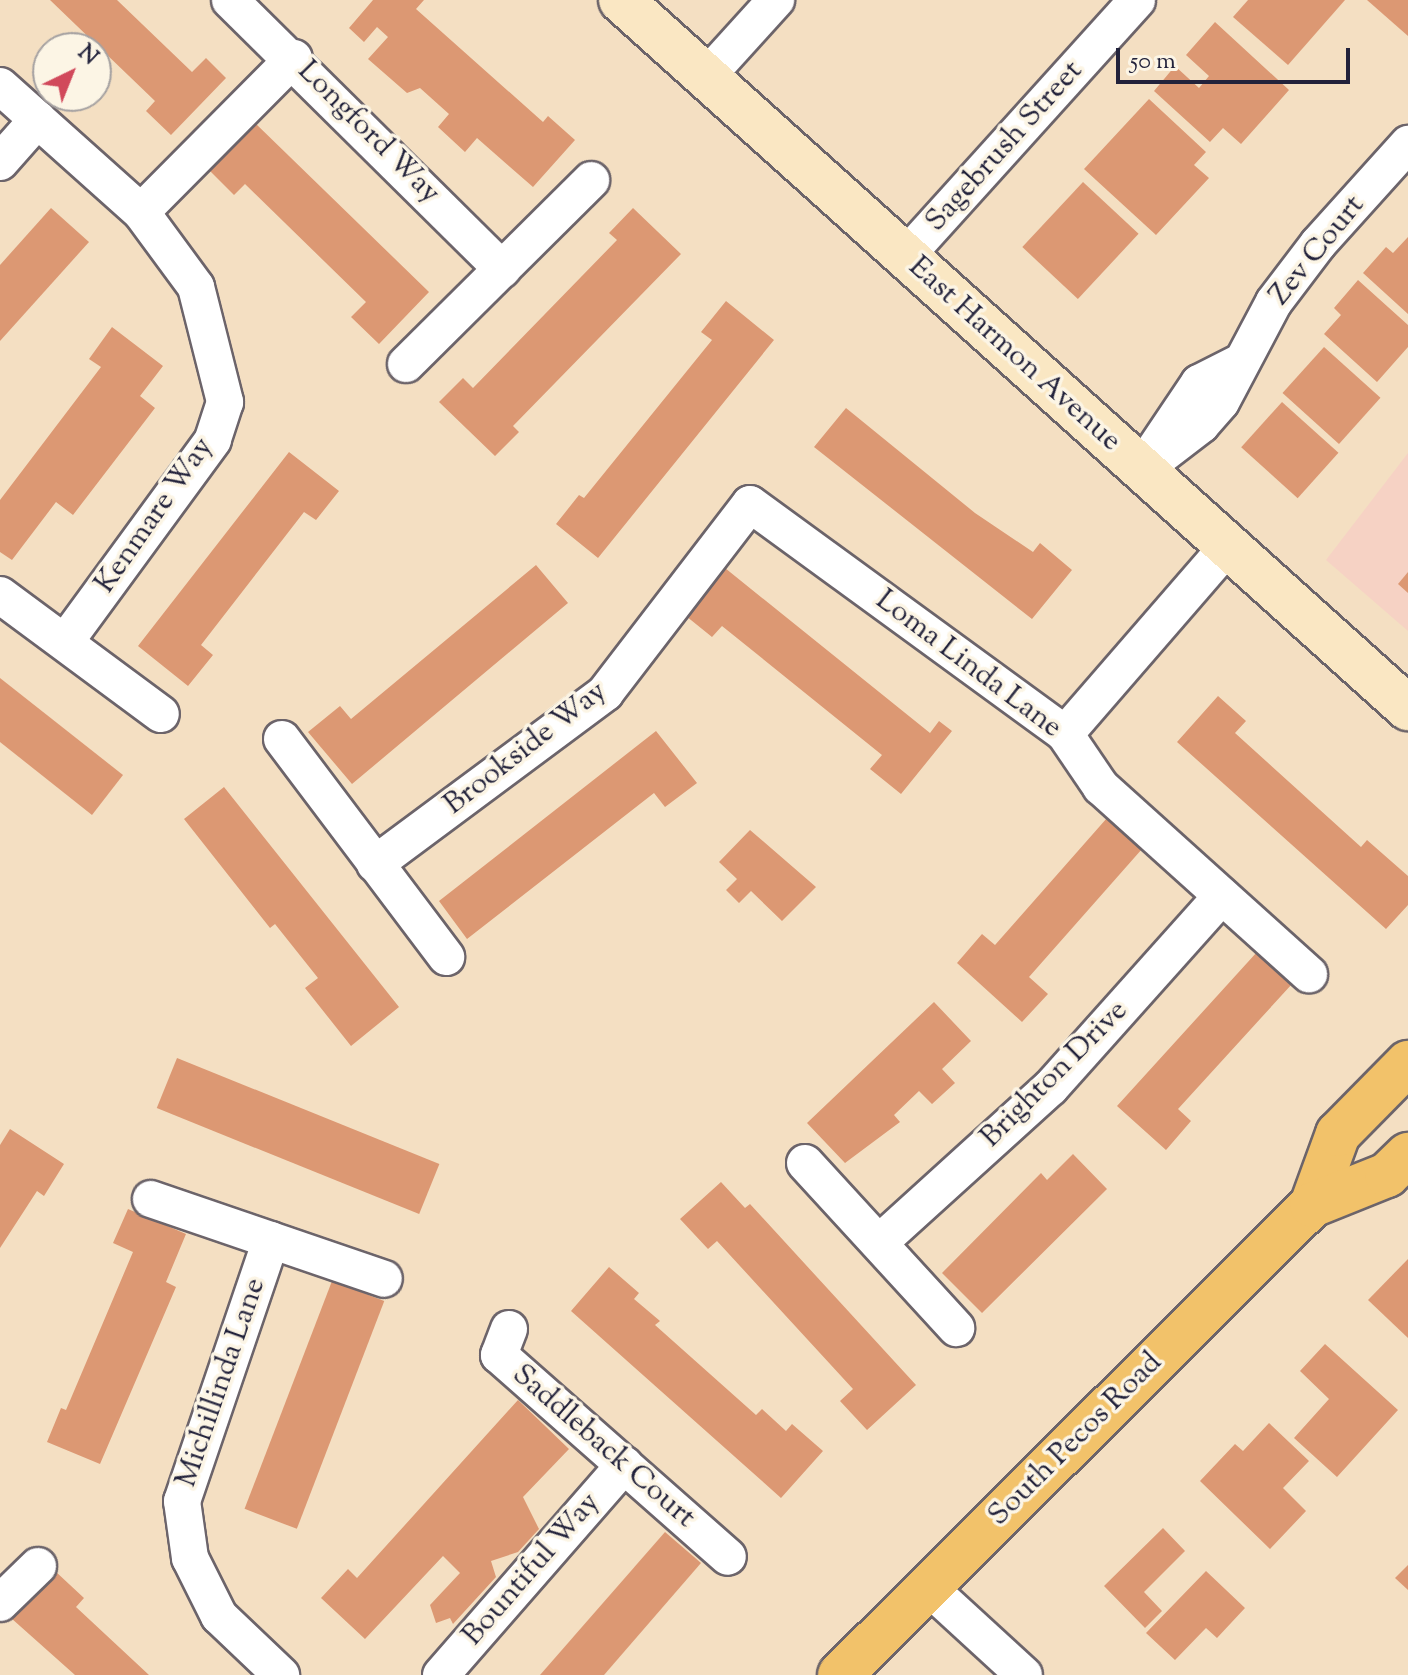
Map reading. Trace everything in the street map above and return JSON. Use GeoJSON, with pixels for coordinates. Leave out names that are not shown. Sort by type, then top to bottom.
{"type":"FeatureCollection","features":[{"type":"Feature","properties":{"kind":"main road","name":"East Harmon Avenue"},"geometry":{"type":"LineString","coordinates":[[621,0],[1408,708]]}},
{"type":"Feature","properties":{"kind":"main road","name":"South Pecos Road"},"geometry":{"type":"LineString","coordinates":[[1312,1205],[1338,1134],[1408,1063]]}},
{"type":"Feature","properties":{"kind":"main road","name":"South Pecos Road"},"geometry":{"type":"LineString","coordinates":[[840,1675],[1312,1205],[1387,1175],[1408,1155]]}},
{"type":"Feature","properties":{"kind":"street","name":"Longford Way"},"geometry":{"type":"LineString","coordinates":[[230,0],[294,58],[502,269]]}},
{"type":"Feature","properties":{"kind":"street"},"geometry":{"type":"LineString","coordinates":[[707,76],[776,0]]}},
{"type":"Feature","properties":{"kind":"street","name":"Sagebrush Street"},"geometry":{"type":"LineString","coordinates":[[905,257],[1137,0]]}},
{"type":"Feature","properties":{"kind":"street"},"geometry":{"type":"LineString","coordinates":[[141,212],[294,58]]}},
{"type":"Feature","properties":{"kind":"street","name":"Kenmare Way"},"geometry":{"type":"LineString","coordinates":[[0,86],[141,212],[196,287],[225,402],[213,440],[65,642]]}},
{"type":"Feature","properties":{"kind":"street"},"geometry":{"type":"LineString","coordinates":[[0,162],[38,119]]}},
{"type":"Feature","properties":{"kind":"street","name":"Zev Court"},"geometry":{"type":"LineString","coordinates":[[1141,471],[1199,383],[1237,364],[1318,244],[1408,144]]}},
{"type":"Feature","properties":{"kind":"street"},"geometry":{"type":"LineString","coordinates":[[406,364],[591,180]]}},
{"type":"Feature","properties":{"kind":"street","name":"Loma Linda Lane"},"geometry":{"type":"LineString","coordinates":[[750,504],[1065,734],[1101,787],[1309,974]]}},
{"type":"Feature","properties":{"kind":"street","name":"Brookside Way"},"geometry":{"type":"LineString","coordinates":[[375,864],[605,693],[750,504]]}},
{"type":"Feature","properties":{"kind":"street"},"geometry":{"type":"LineString","coordinates":[[1065,734],[1228,546]]}},
{"type":"Feature","properties":{"kind":"street"},"geometry":{"type":"LineString","coordinates":[[0,595],[161,714]]}},
{"type":"Feature","properties":{"kind":"street"},"geometry":{"type":"LineString","coordinates":[[282,739],[446,957]]}},
{"type":"Feature","properties":{"kind":"street","name":"Brighton Drive"},"geometry":{"type":"LineString","coordinates":[[879,1243],[1051,1087],[1222,896]]}},
{"type":"Feature","properties":{"kind":"street"},"geometry":{"type":"LineString","coordinates":[[805,1163],[956,1328]]}},
{"type":"Feature","properties":{"kind":"street"},"geometry":{"type":"LineString","coordinates":[[151,1199],[384,1279]]}},
{"type":"Feature","properties":{"kind":"street","name":"Michillinda Lane"},"geometry":{"type":"LineString","coordinates":[[271,1240],[182,1501],[190,1558],[219,1616],[281,1675]]}},
{"type":"Feature","properties":{"kind":"street","name":"Saddleback Court"},"geometry":{"type":"LineString","coordinates":[[509,1329],[499,1355],[728,1557]]}},
{"type":"Feature","properties":{"kind":"street","name":"Bountiful Way"},"geometry":{"type":"LineString","coordinates":[[441,1675],[624,1465]]}},
{"type":"Feature","properties":{"kind":"street"},"geometry":{"type":"LineString","coordinates":[[0,1603],[38,1566]]}},
{"type":"Feature","properties":{"kind":"street"},"geometry":{"type":"LineString","coordinates":[[928,1587],[1024,1675]]}},
{"type":"Feature","properties":{"kind":"shaded area"},"geometry":{"type":"Polygon","coordinates":[[[1408,453],[1408,631],[1326,560],[1408,453]]]}},
{"type":"Feature","properties":{"kind":"building"},"geometry":{"type":"Polygon","coordinates":[[[50,0],[117,0],[192,72],[206,58],[226,78],[171,135],[146,111],[155,101],[112,60],[112,32],[83,32],[50,0]]]}},
{"type":"Feature","properties":{"kind":"building"},"geometry":{"type":"Polygon","coordinates":[[[373,0],[424,0],[416,9],[543,122],[548,116],[575,140],[533,187],[477,138],[465,152],[438,127],[449,114],[420,88],[407,93],[368,59],[388,37],[377,27],[364,42],[349,28],[373,0]]]}},
{"type":"Feature","properties":{"kind":"building"},"geometry":{"type":"Polygon","coordinates":[[[1248,0],[1345,0],[1288,65],[1233,17],[1248,0]]]}},
{"type":"Feature","properties":{"kind":"building"},"geometry":{"type":"Polygon","coordinates":[[[1367,0],[1408,0],[1408,36],[1367,0]]]}},
{"type":"Feature","properties":{"kind":"building"},"geometry":{"type":"Polygon","coordinates":[[[1215,22],[1289,90],[1241,144],[1223,128],[1210,142],[1154,91],[1175,66],[1199,88],[1209,76],[1186,55],[1215,22]]]}},
{"type":"Feature","properties":{"kind":"building"},"geometry":{"type":"Polygon","coordinates":[[[1149,99],[1206,152],[1194,165],[1209,178],[1156,235],[1084,169],[1149,99]]]}},
{"type":"Feature","properties":{"kind":"building"},"geometry":{"type":"Polygon","coordinates":[[[253,121],[429,292],[379,344],[351,317],[366,302],[245,184],[234,195],[207,168],[253,121]]]}},
{"type":"Feature","properties":{"kind":"building"},"geometry":{"type":"Polygon","coordinates":[[[1083,182],[1139,234],[1078,299],[1022,247],[1083,182]]]}},
{"type":"Feature","properties":{"kind":"building"},"geometry":{"type":"Polygon","coordinates":[[[51,208],[89,242],[0,341],[0,265],[51,208]]]}},
{"type":"Feature","properties":{"kind":"building"},"geometry":{"type":"Polygon","coordinates":[[[633,208],[681,254],[513,426],[519,432],[495,456],[439,402],[463,378],[473,388],[617,240],[609,233],[633,208]]]}},
{"type":"Feature","properties":{"kind":"building"},"geometry":{"type":"Polygon","coordinates":[[[1408,237],[1408,314],[1363,273],[1386,247],[1393,253],[1408,237]]]}},
{"type":"Feature","properties":{"kind":"building"},"geometry":{"type":"Polygon","coordinates":[[[1358,280],[1408,325],[1408,347],[1377,382],[1324,334],[1341,315],[1334,308],[1358,280]]]}},
{"type":"Feature","properties":{"kind":"building"},"geometry":{"type":"Polygon","coordinates":[[[726,301],[774,340],[598,558],[556,524],[579,495],[584,498],[712,340],[701,332],[726,301]]]}},
{"type":"Feature","properties":{"kind":"building"},"geometry":{"type":"Polygon","coordinates":[[[112,327],[163,366],[140,396],[155,408],[73,515],[56,502],[12,560],[0,552],[0,500],[101,367],[89,359],[112,327]]]}},
{"type":"Feature","properties":{"kind":"building"},"geometry":{"type":"Polygon","coordinates":[[[1324,347],[1380,398],[1339,444],[1283,393],[1324,347]]]}},
{"type":"Feature","properties":{"kind":"building"},"geometry":{"type":"Polygon","coordinates":[[[1282,402],[1338,453],[1298,498],[1241,447],[1282,402]]]}},
{"type":"Feature","properties":{"kind":"building"},"geometry":{"type":"Polygon","coordinates":[[[846,408],[975,513],[1033,552],[1040,543],[1072,570],[1032,619],[814,447],[846,408]]]}},
{"type":"Feature","properties":{"kind":"building"},"geometry":{"type":"Polygon","coordinates":[[[289,452],[339,491],[316,520],[304,512],[201,645],[213,655],[188,686],[138,646],[289,452]]]}},
{"type":"Feature","properties":{"kind":"building"},"geometry":{"type":"Polygon","coordinates":[[[536,565],[568,603],[352,784],[308,732],[340,706],[351,719],[536,565]]]}},
{"type":"Feature","properties":{"kind":"building"},"geometry":{"type":"Polygon","coordinates":[[[725,568],[930,733],[939,721],[952,731],[901,794],[870,769],[882,755],[722,626],[712,637],[686,616],[725,568]]]}},
{"type":"Feature","properties":{"kind":"building"},"geometry":{"type":"Polygon","coordinates":[[[1408,572],[1408,593],[1398,584],[1408,572]]]}},
{"type":"Feature","properties":{"kind":"building"},"geometry":{"type":"Polygon","coordinates":[[[0,678],[123,775],[92,815],[0,742],[0,678]]]}},
{"type":"Feature","properties":{"kind":"building"},"geometry":{"type":"Polygon","coordinates":[[[1218,696],[1246,721],[1235,733],[1361,847],[1367,840],[1408,876],[1408,905],[1386,929],[1177,742],[1218,696]]]}},
{"type":"Feature","properties":{"kind":"building"},"geometry":{"type":"Polygon","coordinates":[[[656,731],[697,783],[665,807],[654,793],[467,939],[439,901],[656,731]]]}},
{"type":"Feature","properties":{"kind":"building"},"geometry":{"type":"Polygon","coordinates":[[[224,787],[399,1007],[351,1046],[305,988],[318,978],[275,924],[270,928],[184,819],[224,787]]]}},
{"type":"Feature","properties":{"kind":"building"},"geometry":{"type":"Polygon","coordinates":[[[1107,818],[1142,849],[1029,977],[1048,994],[1022,1022],[957,963],[982,934],[995,945],[1107,818]]]}},
{"type":"Feature","properties":{"kind":"building"},"geometry":{"type":"Polygon","coordinates":[[[750,830],[816,887],[782,921],[751,891],[739,903],[726,890],[737,879],[719,862],[750,830]]]}},
{"type":"Feature","properties":{"kind":"building"},"geometry":{"type":"Polygon","coordinates":[[[1257,952],[1292,984],[1178,1109],[1191,1121],[1166,1150],[1117,1106],[1257,952]]]}},
{"type":"Feature","properties":{"kind":"building"},"geometry":{"type":"Polygon","coordinates":[[[934,1002],[971,1041],[942,1069],[955,1083],[932,1104],[919,1091],[894,1115],[900,1122],[845,1163],[807,1123],[934,1002]]]}},
{"type":"Feature","properties":{"kind":"building"},"geometry":{"type":"Polygon","coordinates":[[[177,1058],[439,1164],[419,1214],[157,1108],[177,1058]]]}},
{"type":"Feature","properties":{"kind":"building"},"geometry":{"type":"Polygon","coordinates":[[[10,1129],[64,1164],[44,1196],[37,1191],[0,1248],[0,1145],[10,1129]]]}},
{"type":"Feature","properties":{"kind":"building"},"geometry":{"type":"Polygon","coordinates":[[[1073,1154],[1107,1189],[982,1313],[942,1273],[1041,1173],[1047,1180],[1073,1154]]]}},
{"type":"Feature","properties":{"kind":"building"},"geometry":{"type":"Polygon","coordinates":[[[721,1182],[745,1208],[750,1204],[916,1385],[867,1430],[840,1401],[853,1389],[717,1241],[708,1249],[680,1219],[721,1182]]]}},
{"type":"Feature","properties":{"kind":"building"},"geometry":{"type":"Polygon","coordinates":[[[128,1209],[186,1234],[166,1282],[176,1287],[100,1464],[47,1442],[61,1408],[66,1410],[133,1252],[113,1243],[128,1209]]]}},
{"type":"Feature","properties":{"kind":"building"},"geometry":{"type":"Polygon","coordinates":[[[1408,1259],[1408,1338],[1368,1300],[1408,1259]]]}},
{"type":"Feature","properties":{"kind":"building"},"geometry":{"type":"Polygon","coordinates":[[[609,1267],[639,1293],[634,1299],[660,1321],[655,1325],[756,1415],[762,1409],[786,1431],[792,1424],[823,1451],[781,1498],[571,1311],[609,1267]]]}},
{"type":"Feature","properties":{"kind":"building"},"geometry":{"type":"Polygon","coordinates":[[[332,1281],[384,1301],[297,1529],[245,1509],[332,1281]]]}},
{"type":"Feature","properties":{"kind":"building"},"geometry":{"type":"Polygon","coordinates":[[[1325,1344],[1398,1410],[1337,1477],[1294,1438],[1329,1399],[1300,1371],[1325,1344]]]}},
{"type":"Feature","properties":{"kind":"building"},"geometry":{"type":"Polygon","coordinates":[[[518,1400],[569,1449],[523,1497],[539,1529],[518,1552],[491,1561],[496,1577],[453,1624],[450,1618],[436,1623],[430,1605],[460,1573],[443,1556],[365,1639],[321,1598],[348,1569],[357,1578],[518,1400]]]}},
{"type":"Feature","properties":{"kind":"building"},"geometry":{"type":"Polygon","coordinates":[[[1269,1423],[1309,1461],[1283,1488],[1306,1511],[1270,1549],[1200,1481],[1235,1444],[1243,1451],[1269,1423]]]}},
{"type":"Feature","properties":{"kind":"building"},"geometry":{"type":"Polygon","coordinates":[[[1163,1528],[1185,1551],[1144,1592],[1162,1611],[1145,1628],[1104,1586],[1163,1528]]]}},
{"type":"Feature","properties":{"kind":"building"},"geometry":{"type":"Polygon","coordinates":[[[665,1532],[701,1563],[604,1675],[540,1675],[665,1532]]]}},
{"type":"Feature","properties":{"kind":"building"},"geometry":{"type":"Polygon","coordinates":[[[1408,1565],[1408,1590],[1395,1578],[1408,1565]]]}},
{"type":"Feature","properties":{"kind":"building"},"geometry":{"type":"Polygon","coordinates":[[[55,1571],[84,1598],[76,1607],[149,1675],[75,1675],[11,1618],[55,1571]]]}},
{"type":"Feature","properties":{"kind":"building"},"geometry":{"type":"Polygon","coordinates":[[[1206,1571],[1245,1608],[1217,1638],[1206,1628],[1175,1660],[1146,1633],[1206,1571]]]}}]}
